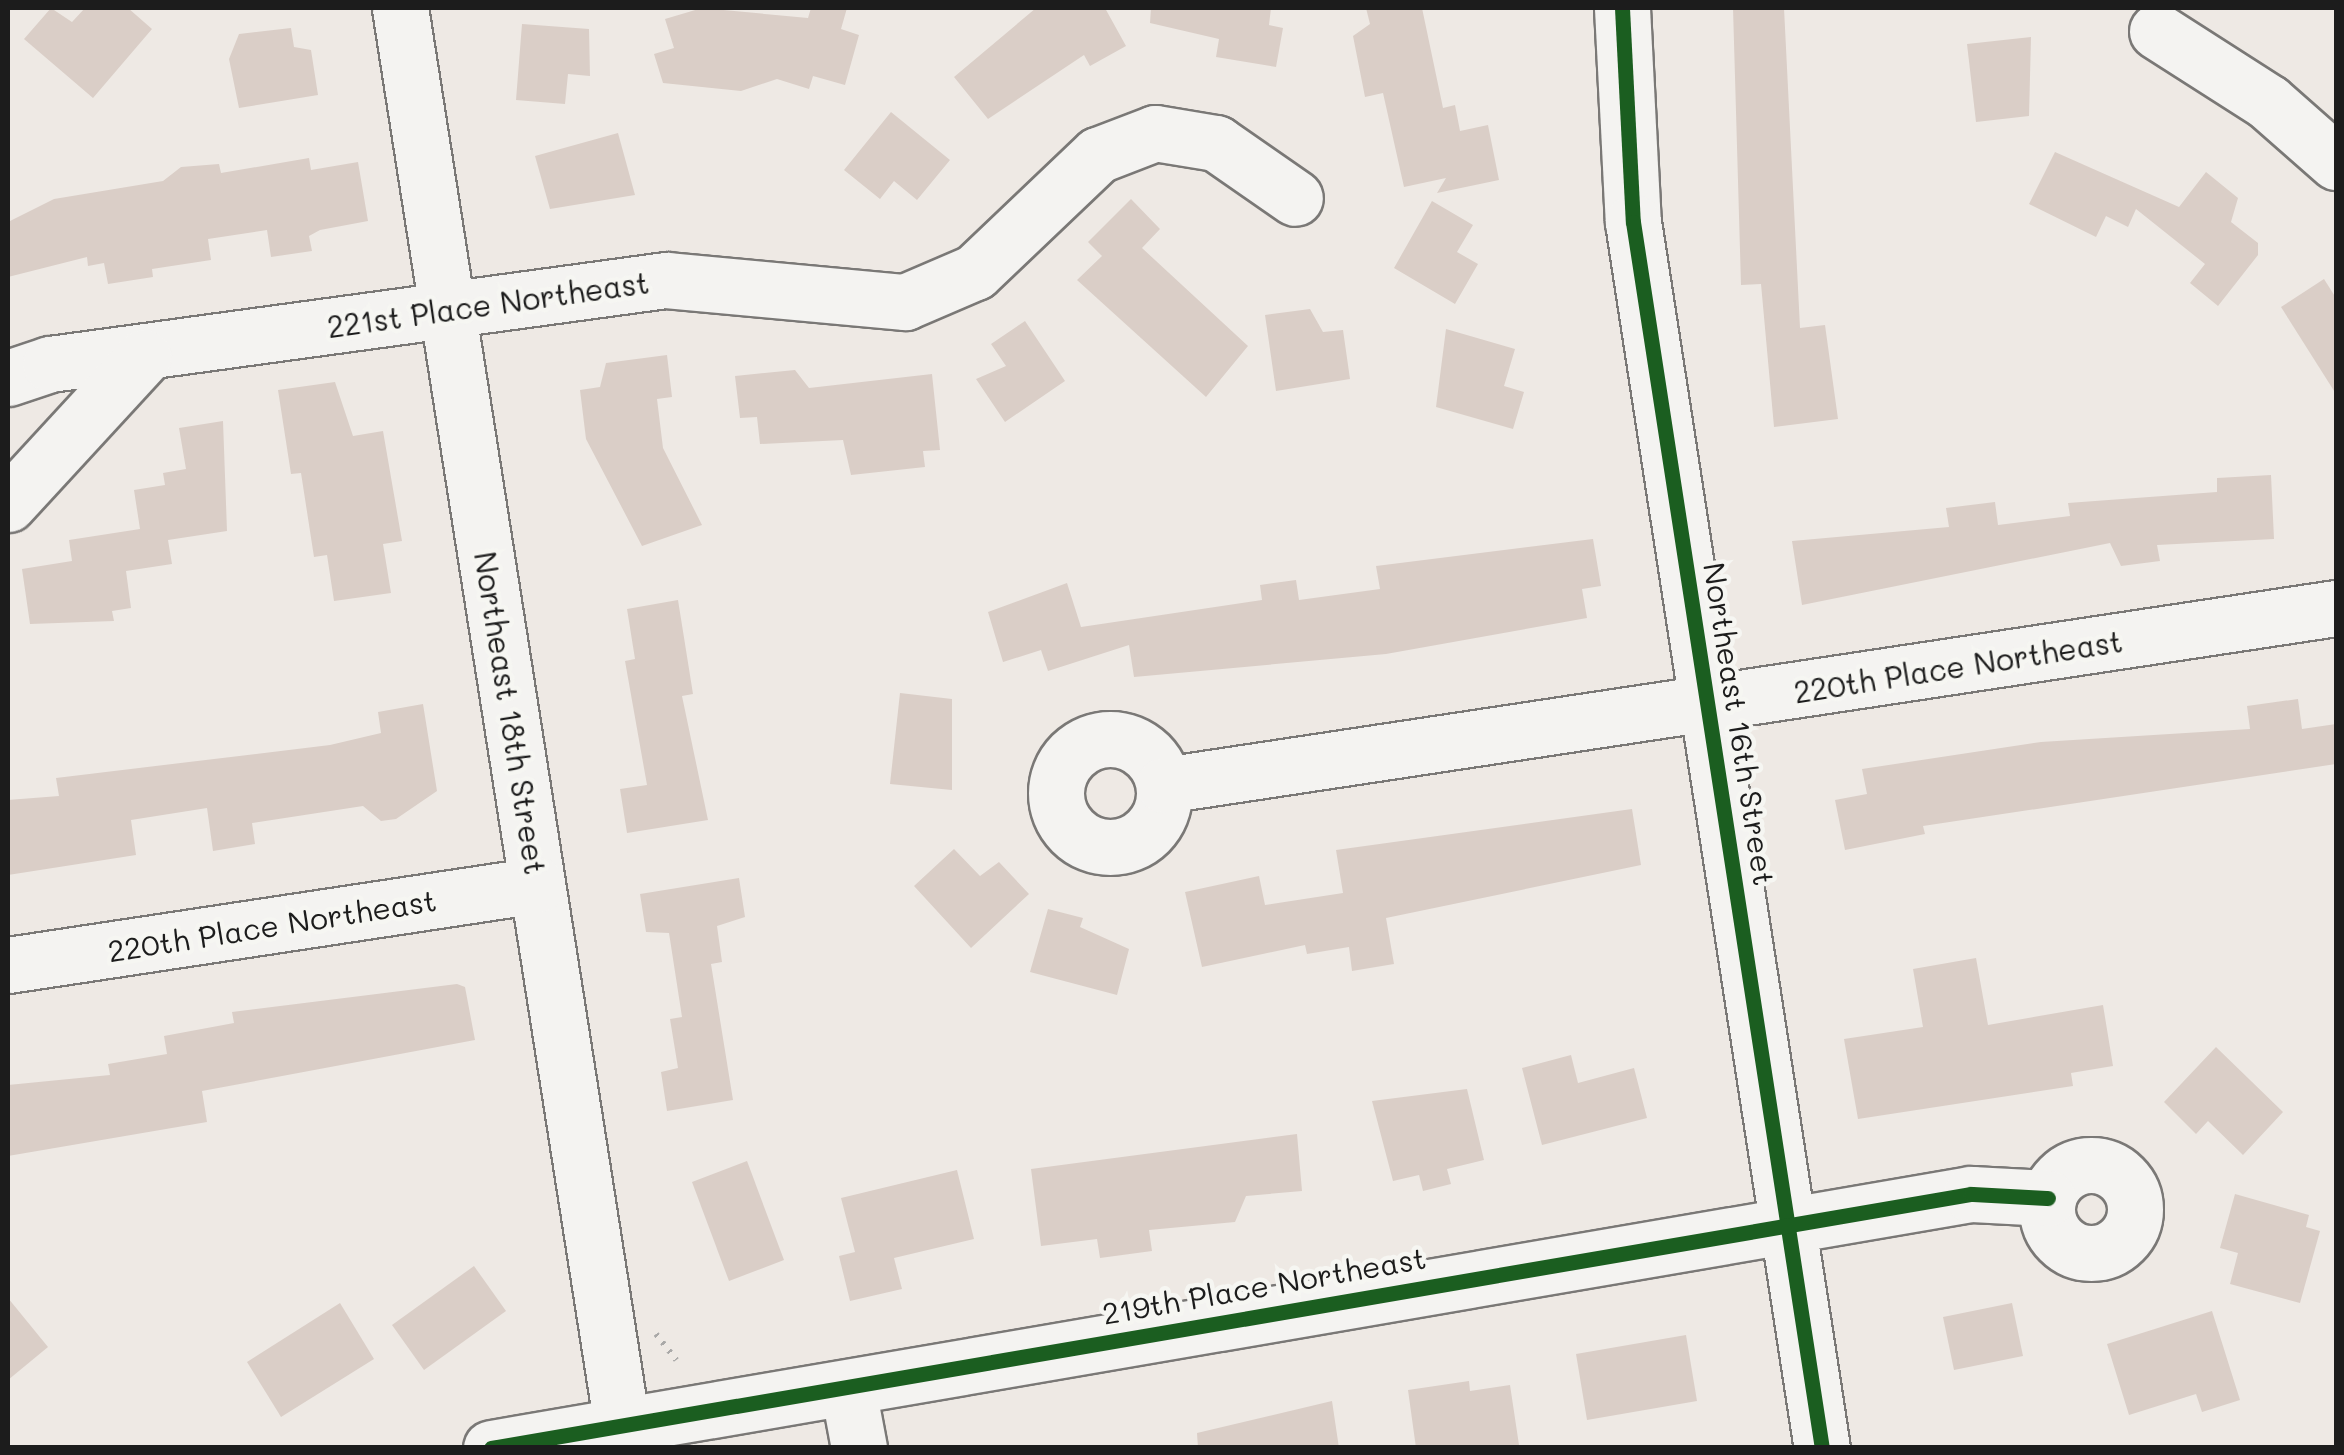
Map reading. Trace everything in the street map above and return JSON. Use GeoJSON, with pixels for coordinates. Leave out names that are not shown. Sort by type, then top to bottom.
{"type":"FeatureCollection","features":[{"type":"Feature","properties":{"kind":"street","name":"Northeast 18th Street"},"geometry":{"type":"LineString","coordinates":[[400,8],[450,306],[621,1419]]}},
{"type":"Feature","properties":{"kind":"street","name":"Northeast 16th Street"},"geometry":{"type":"LineString","coordinates":[[1622,8],[1633,222],[1711,703],[1822,1448]]}},
{"type":"Feature","properties":{"kind":"street"},"geometry":{"type":"LineString","coordinates":[[2156,31],[2268,102],[2336,162]]}},
{"type":"Feature","properties":{"kind":"street","name":"221st Place Northeast"},"geometry":{"type":"LineString","coordinates":[[8,378],[50,364],[143,357],[450,306],[666,280],[906,302],[975,272],[1098,155],[1155,133],[1216,142],[1295,198]]}},
{"type":"Feature","properties":{"kind":"street"},"geometry":{"type":"LineString","coordinates":[[8,504],[143,357]]}},
{"type":"Feature","properties":{"kind":"street","name":"220th Place Northeast"},"geometry":{"type":"LineString","coordinates":[[1164,785],[2336,608]]}},
{"type":"Feature","properties":{"kind":"street","name":"220th Place Northeast"},"geometry":{"type":"LineString","coordinates":[[8,965],[537,885]]}},
{"type":"Feature","properties":{"kind":"street","name":"219th Place Northeast"},"geometry":{"type":"LineString","coordinates":[[491,1448],[621,1419],[848,1389],[1972,1194],[2048,1198]]}},
{"type":"Feature","properties":{"kind":"street"},"geometry":{"type":"LineString","coordinates":[[848,1389],[858,1448]]}},
{"type":"Feature","properties":{"kind":"building"},"geometry":{"type":"Polygon","coordinates":[[[51,8],[72,22],[85,8],[128,8],[152,29],[93,98],[24,39],[51,8]]]}},
{"type":"Feature","properties":{"kind":"building"},"geometry":{"type":"Polygon","coordinates":[[[702,8],[808,18],[811,8],[847,8],[841,29],[859,35],[845,85],[813,76],[809,89],[777,79],[741,91],[663,83],[654,54],[674,48],[665,19],[702,8]]]}},
{"type":"Feature","properties":{"kind":"building"},"geometry":{"type":"Polygon","coordinates":[[[1036,8],[1105,8],[1126,46],[1090,66],[1084,55],[988,119],[954,77],[1036,8]]]}},
{"type":"Feature","properties":{"kind":"building"},"geometry":{"type":"Polygon","coordinates":[[[1151,8],[1271,8],[1269,25],[1283,28],[1276,67],[1216,57],[1219,39],[1150,23],[1151,8]]]}},
{"type":"Feature","properties":{"kind":"building"},"geometry":{"type":"Polygon","coordinates":[[[1366,8],[1422,8],[1443,108],[1455,105],[1460,131],[1488,125],[1499,180],[1437,193],[1446,178],[1404,187],[1383,93],[1365,97],[1353,36],[1370,24],[1366,8]]]}},
{"type":"Feature","properties":{"kind":"building"},"geometry":{"type":"Polygon","coordinates":[[[1733,8],[1784,8],[1800,328],[1825,325],[1838,419],[1774,427],[1761,284],[1741,285],[1733,8]]]}},
{"type":"Feature","properties":{"kind":"building"},"geometry":{"type":"Polygon","coordinates":[[[522,24],[589,29],[590,76],[568,74],[565,104],[516,100],[522,24]]]}},
{"type":"Feature","properties":{"kind":"building"},"geometry":{"type":"Polygon","coordinates":[[[291,28],[294,47],[311,50],[318,95],[239,108],[229,59],[239,34],[291,28]]]}},
{"type":"Feature","properties":{"kind":"building"},"geometry":{"type":"Polygon","coordinates":[[[2031,37],[2029,116],[1976,122],[1967,44],[2031,37]]]}},
{"type":"Feature","properties":{"kind":"building"},"geometry":{"type":"Polygon","coordinates":[[[891,112],[950,160],[917,200],[894,181],[880,199],[844,170],[891,112]]]}},
{"type":"Feature","properties":{"kind":"building"},"geometry":{"type":"Polygon","coordinates":[[[618,133],[635,195],[550,209],[535,156],[618,133]]]}},
{"type":"Feature","properties":{"kind":"building"},"geometry":{"type":"Polygon","coordinates":[[[2055,152],[2179,207],[2206,172],[2238,198],[2231,222],[2258,243],[2258,255],[2218,306],[2190,283],[2205,264],[2136,209],[2128,227],[2106,216],[2096,237],[2029,204],[2055,152]]]}},
{"type":"Feature","properties":{"kind":"building"},"geometry":{"type":"Polygon","coordinates":[[[309,158],[311,170],[358,162],[368,221],[320,230],[309,236],[312,251],[271,257],[267,230],[208,239],[211,260],[152,269],[153,277],[108,284],[104,263],[88,266],[87,257],[8,277],[8,222],[54,199],[163,181],[181,167],[219,164],[221,173],[309,158]]]}},
{"type":"Feature","properties":{"kind":"building"},"geometry":{"type":"Polygon","coordinates":[[[1131,199],[1160,229],[1142,248],[1248,346],[1206,397],[1077,280],[1102,256],[1088,242],[1131,199]]]}},
{"type":"Feature","properties":{"kind":"building"},"geometry":{"type":"Polygon","coordinates":[[[1432,201],[1473,225],[1457,252],[1478,264],[1455,304],[1394,268],[1432,201]]]}},
{"type":"Feature","properties":{"kind":"building"},"geometry":{"type":"Polygon","coordinates":[[[2324,279],[2336,298],[2336,394],[2281,307],[2324,279]]]}},
{"type":"Feature","properties":{"kind":"building"},"geometry":{"type":"Polygon","coordinates":[[[1310,309],[1323,332],[1343,330],[1350,379],[1276,391],[1265,315],[1310,309]]]}},
{"type":"Feature","properties":{"kind":"building"},"geometry":{"type":"Polygon","coordinates":[[[1025,321],[1065,381],[1005,422],[976,379],[1006,366],[991,344],[1025,321]]]}},
{"type":"Feature","properties":{"kind":"building"},"geometry":{"type":"Polygon","coordinates":[[[1446,329],[1515,349],[1504,386],[1524,392],[1513,429],[1436,407],[1446,329]]]}},
{"type":"Feature","properties":{"kind":"building"},"geometry":{"type":"Polygon","coordinates":[[[667,355],[672,397],[657,399],[663,448],[702,525],[642,546],[586,439],[580,390],[600,387],[606,363],[667,355]]]}},
{"type":"Feature","properties":{"kind":"building"},"geometry":{"type":"Polygon","coordinates":[[[795,370],[809,388],[932,374],[940,450],[923,451],[925,467],[851,475],[843,440],[760,444],[757,417],[740,418],[735,376],[795,370]]]}},
{"type":"Feature","properties":{"kind":"building"},"geometry":{"type":"Polygon","coordinates":[[[335,382],[353,436],[383,431],[402,541],[383,544],[391,593],[334,601],[327,555],[314,557],[301,473],[291,474],[278,390],[335,382]]]}},
{"type":"Feature","properties":{"kind":"building"},"geometry":{"type":"Polygon","coordinates":[[[223,421],[227,531],[168,540],[172,564],[126,571],[131,608],[112,611],[114,621],[30,624],[22,569],[72,561],[69,540],[140,529],[134,490],[165,485],[163,473],[186,469],[179,428],[223,421]]]}},
{"type":"Feature","properties":{"kind":"building"},"geometry":{"type":"Polygon","coordinates":[[[2271,475],[2274,539],[2157,545],[2160,561],[2121,566],[2110,543],[1802,605],[1792,541],[1949,527],[1946,508],[1995,502],[1998,525],[2070,516],[2068,503],[2217,492],[2217,478],[2271,475]]]}},
{"type":"Feature","properties":{"kind":"building"},"geometry":{"type":"Polygon","coordinates":[[[1593,539],[1601,586],[1582,589],[1587,618],[1386,654],[1134,677],[1129,645],[1048,671],[1041,650],[1003,662],[988,612],[1067,583],[1081,627],[1262,600],[1260,585],[1296,580],[1299,600],[1380,589],[1376,566],[1593,539]]]}},
{"type":"Feature","properties":{"kind":"building"},"geometry":{"type":"Polygon","coordinates":[[[678,600],[693,694],[682,696],[708,820],[627,833],[620,789],[647,785],[625,661],[635,659],[627,609],[678,600]]]}},
{"type":"Feature","properties":{"kind":"building"},"geometry":{"type":"Polygon","coordinates":[[[900,693],[952,699],[952,790],[890,784],[900,693]]]}},
{"type":"Feature","properties":{"kind":"building"},"geometry":{"type":"Polygon","coordinates":[[[2298,699],[2302,729],[2336,724],[2336,764],[1923,826],[1925,834],[1845,850],[1835,800],[1867,794],[1862,769],[2041,742],[2250,729],[2247,706],[2298,699]]]}},
{"type":"Feature","properties":{"kind":"building"},"geometry":{"type":"Polygon","coordinates":[[[423,704],[437,791],[396,819],[381,821],[363,806],[252,823],[255,844],[213,851],[207,808],[131,820],[136,855],[8,875],[8,800],[59,796],[56,778],[330,745],[381,733],[378,712],[423,704]]]}},
{"type":"Feature","properties":{"kind":"building"},"geometry":{"type":"Polygon","coordinates":[[[1632,809],[1641,865],[1386,918],[1394,964],[1352,971],[1349,947],[1307,954],[1305,945],[1202,967],[1185,892],[1259,876],[1265,905],[1343,893],[1336,850],[1632,809]]]}},
{"type":"Feature","properties":{"kind":"building"},"geometry":{"type":"Polygon","coordinates":[[[954,849],[980,876],[999,862],[1029,894],[971,948],[914,886],[954,849]]]}},
{"type":"Feature","properties":{"kind":"building"},"geometry":{"type":"Polygon","coordinates":[[[739,878],[745,917],[717,926],[722,962],[711,964],[733,1100],[667,1111],[661,1072],[678,1068],[670,1019],[682,1017],[669,933],[646,932],[640,894],[739,878]]]}},
{"type":"Feature","properties":{"kind":"building"},"geometry":{"type":"Polygon","coordinates":[[[1048,909],[1083,918],[1080,927],[1129,949],[1117,995],[1030,972],[1048,909]]]}},
{"type":"Feature","properties":{"kind":"building"},"geometry":{"type":"Polygon","coordinates":[[[1976,958],[1988,1025],[2103,1005],[2113,1066],[2071,1073],[2073,1086],[1858,1119],[1844,1039],[1923,1027],[1913,969],[1976,958]]]}},
{"type":"Feature","properties":{"kind":"building"},"geometry":{"type":"Polygon","coordinates":[[[457,984],[465,987],[475,1040],[202,1091],[207,1122],[8,1156],[8,1085],[110,1075],[108,1064],[167,1054],[164,1036],[234,1023],[232,1012],[457,984]]]}},
{"type":"Feature","properties":{"kind":"building"},"geometry":{"type":"Polygon","coordinates":[[[2216,1047],[2283,1112],[2243,1155],[2208,1121],[2196,1134],[2164,1102],[2216,1047]]]}},
{"type":"Feature","properties":{"kind":"building"},"geometry":{"type":"Polygon","coordinates":[[[1571,1055],[1578,1083],[1634,1068],[1647,1118],[1542,1145],[1522,1068],[1571,1055]]]}},
{"type":"Feature","properties":{"kind":"building"},"geometry":{"type":"Polygon","coordinates":[[[1467,1089],[1484,1160],[1447,1169],[1451,1184],[1423,1191],[1419,1175],[1393,1181],[1372,1101],[1467,1089]]]}},
{"type":"Feature","properties":{"kind":"building"},"geometry":{"type":"Polygon","coordinates":[[[1297,1134],[1302,1191],[1246,1196],[1235,1222],[1149,1230],[1152,1251],[1100,1258],[1097,1239],[1041,1246],[1031,1169],[1297,1134]]]}},
{"type":"Feature","properties":{"kind":"building"},"geometry":{"type":"Polygon","coordinates":[[[747,1161],[784,1260],[729,1281],[692,1182],[747,1161]]]}},
{"type":"Feature","properties":{"kind":"building"},"geometry":{"type":"Polygon","coordinates":[[[957,1170],[974,1239],[894,1258],[902,1289],[850,1301],[839,1256],[855,1252],[841,1198],[957,1170]]]}},
{"type":"Feature","properties":{"kind":"building"},"geometry":{"type":"Polygon","coordinates":[[[2235,1194],[2309,1215],[2306,1227],[2320,1231],[2300,1303],[2230,1284],[2238,1253],[2220,1248],[2235,1194]]]}},
{"type":"Feature","properties":{"kind":"building"},"geometry":{"type":"Polygon","coordinates":[[[474,1266],[506,1311],[424,1370],[392,1325],[474,1266]]]}},
{"type":"Feature","properties":{"kind":"building"},"geometry":{"type":"Polygon","coordinates":[[[8,1298],[48,1347],[8,1380],[8,1298]]]}},
{"type":"Feature","properties":{"kind":"building"},"geometry":{"type":"Polygon","coordinates":[[[340,1303],[374,1359],[281,1417],[247,1362],[340,1303]]]}},
{"type":"Feature","properties":{"kind":"building"},"geometry":{"type":"Polygon","coordinates":[[[2012,1303],[2023,1356],[1954,1370],[1943,1317],[2012,1303]]]}},
{"type":"Feature","properties":{"kind":"building"},"geometry":{"type":"Polygon","coordinates":[[[2212,1311],[2240,1400],[2202,1412],[2196,1394],[2129,1415],[2107,1344],[2212,1311]]]}},
{"type":"Feature","properties":{"kind":"building"},"geometry":{"type":"Polygon","coordinates":[[[1686,1335],[1697,1401],[1587,1420],[1576,1354],[1686,1335]]]}},
{"type":"Feature","properties":{"kind":"building"},"geometry":{"type":"Polygon","coordinates":[[[1469,1381],[1470,1391],[1510,1385],[1519,1445],[1416,1448],[1408,1390],[1469,1381]]]}},
{"type":"Feature","properties":{"kind":"building"},"geometry":{"type":"Polygon","coordinates":[[[1332,1401],[1339,1448],[1198,1448],[1197,1433],[1332,1401]]]}},
{"type":"Feature","properties":{"kind":"cycle path"},"geometry":{"type":"LineString","coordinates":[[1622,8],[1633,222],[1822,1448]]}},
{"type":"Feature","properties":{"kind":"cycle path"},"geometry":{"type":"LineString","coordinates":[[491,1448],[1971,1194],[2048,1198]]}}]}
